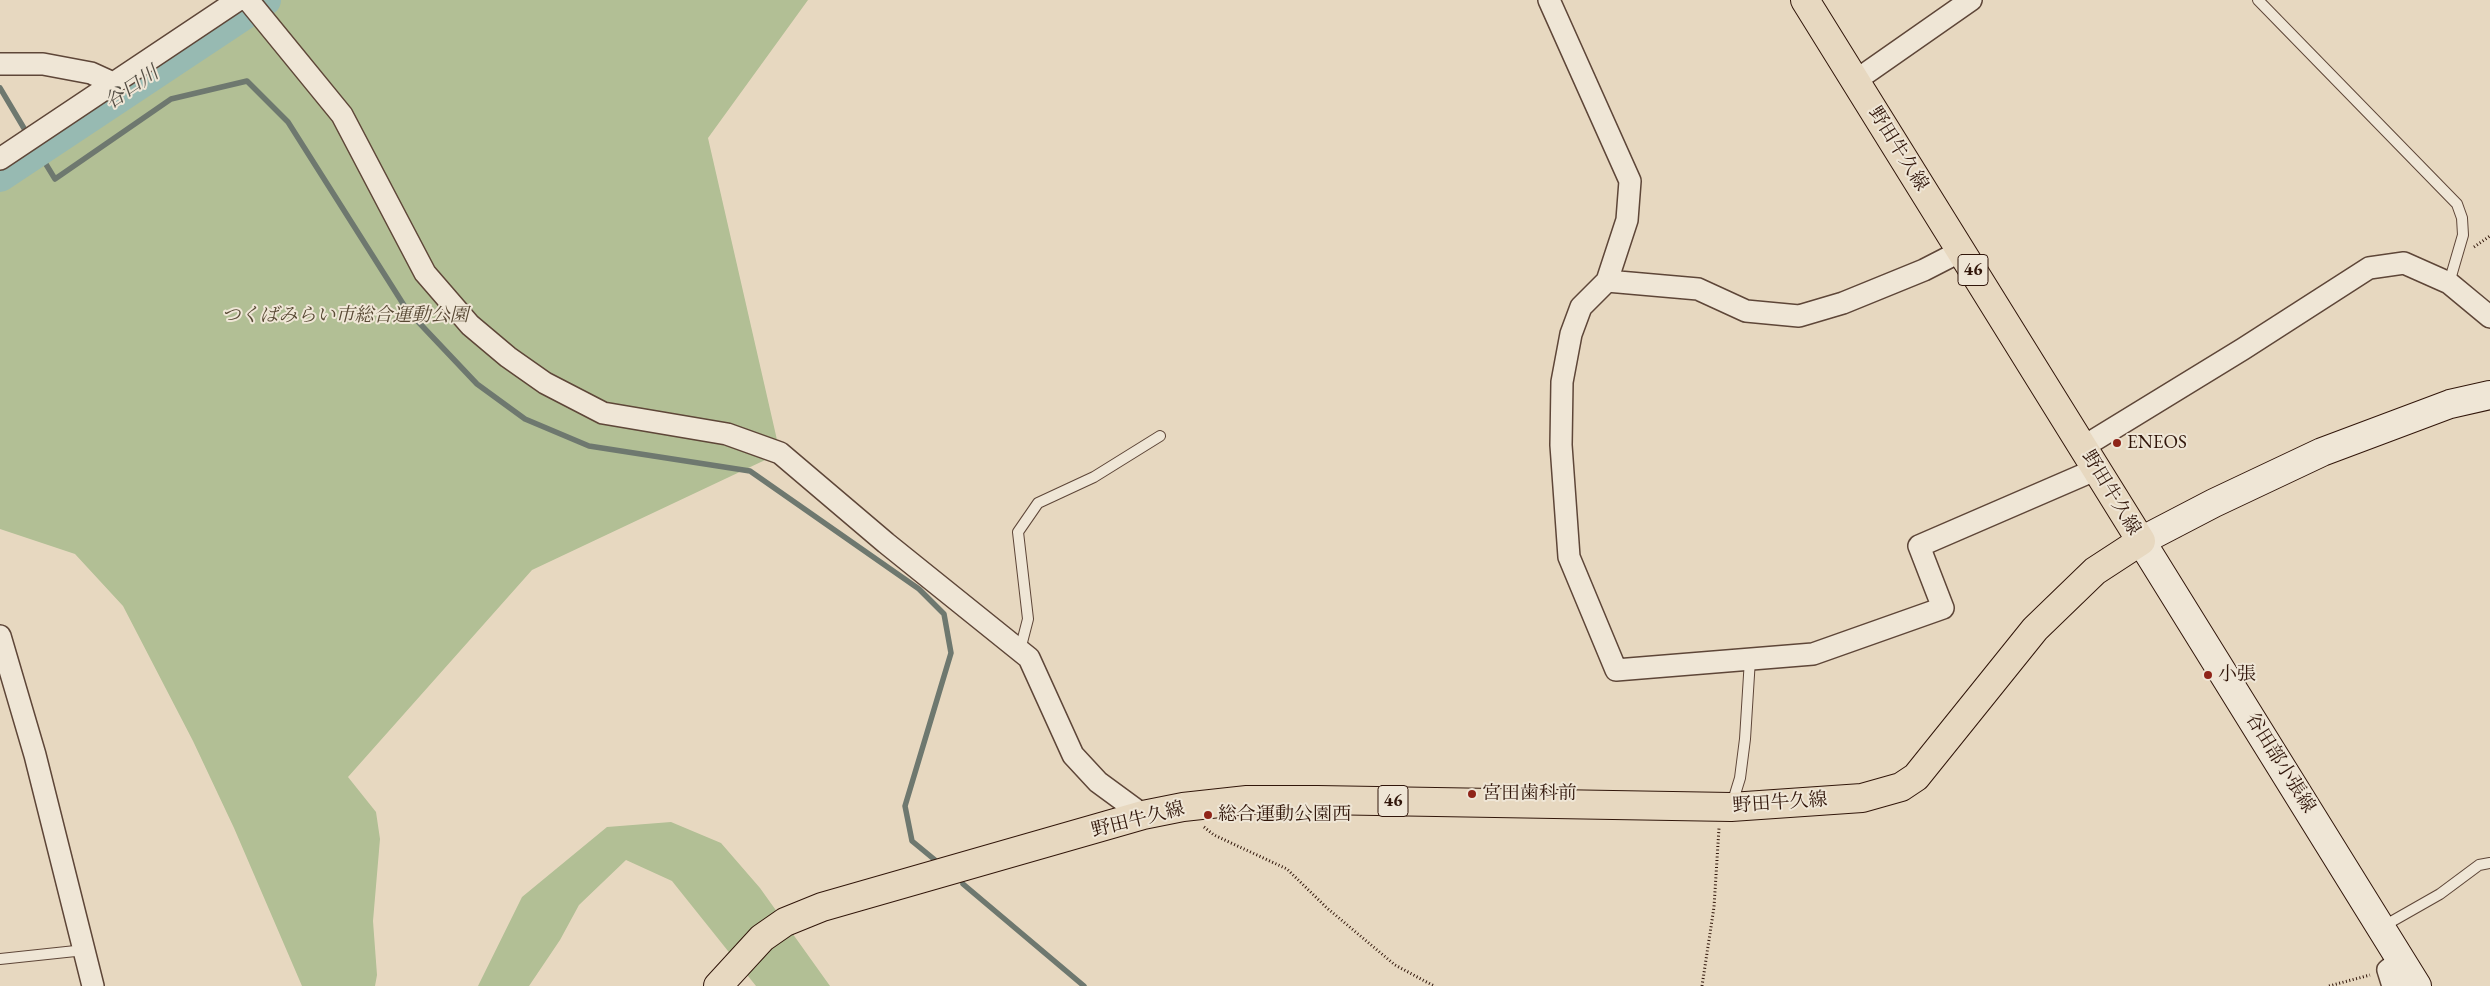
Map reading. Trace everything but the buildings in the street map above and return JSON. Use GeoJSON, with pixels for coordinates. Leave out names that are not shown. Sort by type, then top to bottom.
{"type":"FeatureCollection","features":[{"type":"Feature","properties":{"kind":"main road","name":"野田牛久線"},"geometry":{"type":"LineString","coordinates":[[718,986],[762,938],[785,922],[822,907],[1143,815],[1183,807],[1247,800],[1318,800],[1726,807],[1862,798],[1901,787],[1916,777],[1934,758],[2029,636],[2095,571],[2141,541],[1805,0]]}},
{"type":"Feature","properties":{"kind":"main road"},"geometry":{"type":"LineString","coordinates":[[2141,541],[2214,503],[2322,452],[2450,404],[2490,395]]}},
{"type":"Feature","properties":{"kind":"main road","name":"谷田部小張線"},"geometry":{"type":"LineString","coordinates":[[2141,541],[2381,928],[2394,972],[2417,986]]}},
{"type":"Feature","properties":{"kind":"street"},"geometry":{"type":"LineString","coordinates":[[0,159],[238,0]]}},
{"type":"Feature","properties":{"kind":"street"},"geometry":{"type":"LineString","coordinates":[[248,0],[342,115],[425,273],[477,332],[545,383],[603,413],[727,434],[780,453],[886,543],[1029,658],[1073,755],[1098,782],[1143,815]]}},
{"type":"Feature","properties":{"kind":"street"},"geometry":{"type":"LineString","coordinates":[[1549,0],[1630,181],[1627,220],[1607,281],[1581,307],[1572,334],[1562,382],[1561,445],[1569,557],[1616,670],[1813,654],[1942,608],[1920,546],[2090,458],[2186,384],[2369,268],[2404,263],[2449,283],[2490,317]]}},
{"type":"Feature","properties":{"kind":"street"},"geometry":{"type":"LineString","coordinates":[[1855,81],[1970,0]]}},
{"type":"Feature","properties":{"kind":"street"},"geometry":{"type":"LineString","coordinates":[[0,64],[43,64],[91,73],[113,83]]}},
{"type":"Feature","properties":{"kind":"street"},"geometry":{"type":"LineString","coordinates":[[1607,281],[1698,289],[1746,311],[1799,316],[1843,303],[1906,278],[1961,251]]}},
{"type":"Feature","properties":{"kind":"street"},"geometry":{"type":"LineString","coordinates":[[0,636],[35,755],[86,950],[93,986]]}},
{"type":"Feature","properties":{"kind":"lane"},"geometry":{"type":"LineString","coordinates":[[2258,0],[2457,204],[2462,218],[2463,235],[2449,283]]}},
{"type":"Feature","properties":{"kind":"lane"},"geometry":{"type":"LineString","coordinates":[[1020,650],[1028,619],[1018,532],[1038,503],[1094,477],[1160,436]]}},
{"type":"Feature","properties":{"kind":"lane"},"geometry":{"type":"LineString","coordinates":[[1726,807],[1740,778],[1745,739],[1750,659]]}},
{"type":"Feature","properties":{"kind":"lane"},"geometry":{"type":"LineString","coordinates":[[2381,928],[2440,894],[2479,866],[2490,863]]}},
{"type":"Feature","properties":{"kind":"lane"},"geometry":{"type":"LineString","coordinates":[[0,959],[86,950]]}},
{"type":"Feature","properties":{"kind":"path"},"geometry":{"type":"LineString","coordinates":[[1183,807],[1214,835],[1287,869],[1327,908],[1395,965],[1434,986]]}},
{"type":"Feature","properties":{"kind":"path"},"geometry":{"type":"LineString","coordinates":[[1702,986],[1726,807]]}},
{"type":"Feature","properties":{"kind":"path"},"geometry":{"type":"LineString","coordinates":[[2329,986],[2394,972]]}},
{"type":"Feature","properties":{"kind":"green space","name":"つくばみらい市総合運動公園"},"geometry":{"type":"Polygon","coordinates":[[[252,0],[808,0],[708,138],[780,453],[532,570],[348,777],[376,812],[380,839],[373,921],[377,975],[375,986],[302,986],[234,828],[193,741],[123,606],[75,554],[0,529],[0,168],[252,0]]]}},
{"type":"Feature","properties":{"kind":"green space"},"geometry":{"type":"Polygon","coordinates":[[[671,822],[721,843],[760,888],[830,986],[756,986],[672,881],[626,860],[579,905],[560,940],[529,986],[478,986],[522,897],[607,827],[671,822]]]}},
{"type":"Feature","properties":{"kind":"waterway","name":"谷口川"},"geometry":{"type":"LineString","coordinates":[[0,176],[265,0]]}},
{"type":"Feature","properties":{"kind":"waterway"},"geometry":{"type":"LineString","coordinates":[[33,143],[55,179],[171,99],[247,81],[288,122],[407,310],[477,384],[525,419],[589,446],[750,471],[919,589],[944,614],[951,653],[905,806],[912,841],[935,860]]}},
{"type":"Feature","properties":{"kind":"waterway"},"geometry":{"type":"LineString","coordinates":[[0,88],[28,135]]}},
{"type":"Feature","properties":{"kind":"waterway"},"geometry":{"type":"LineString","coordinates":[[963,884],[1084,986]]}},
{"type":"Feature","properties":{"kind":"place","name":"ENEOS"},"geometry":{"type":"Point","coordinates":[2117,443]}},
{"type":"Feature","properties":{"kind":"place","name":"小張"},"geometry":{"type":"Point","coordinates":[2208,675]}},
{"type":"Feature","properties":{"kind":"place","name":"宮田歯科前"},"geometry":{"type":"Point","coordinates":[1472,794]}},
{"type":"Feature","properties":{"kind":"place","name":"総合運動公園西"},"geometry":{"type":"Point","coordinates":[1208,815]}}]}
